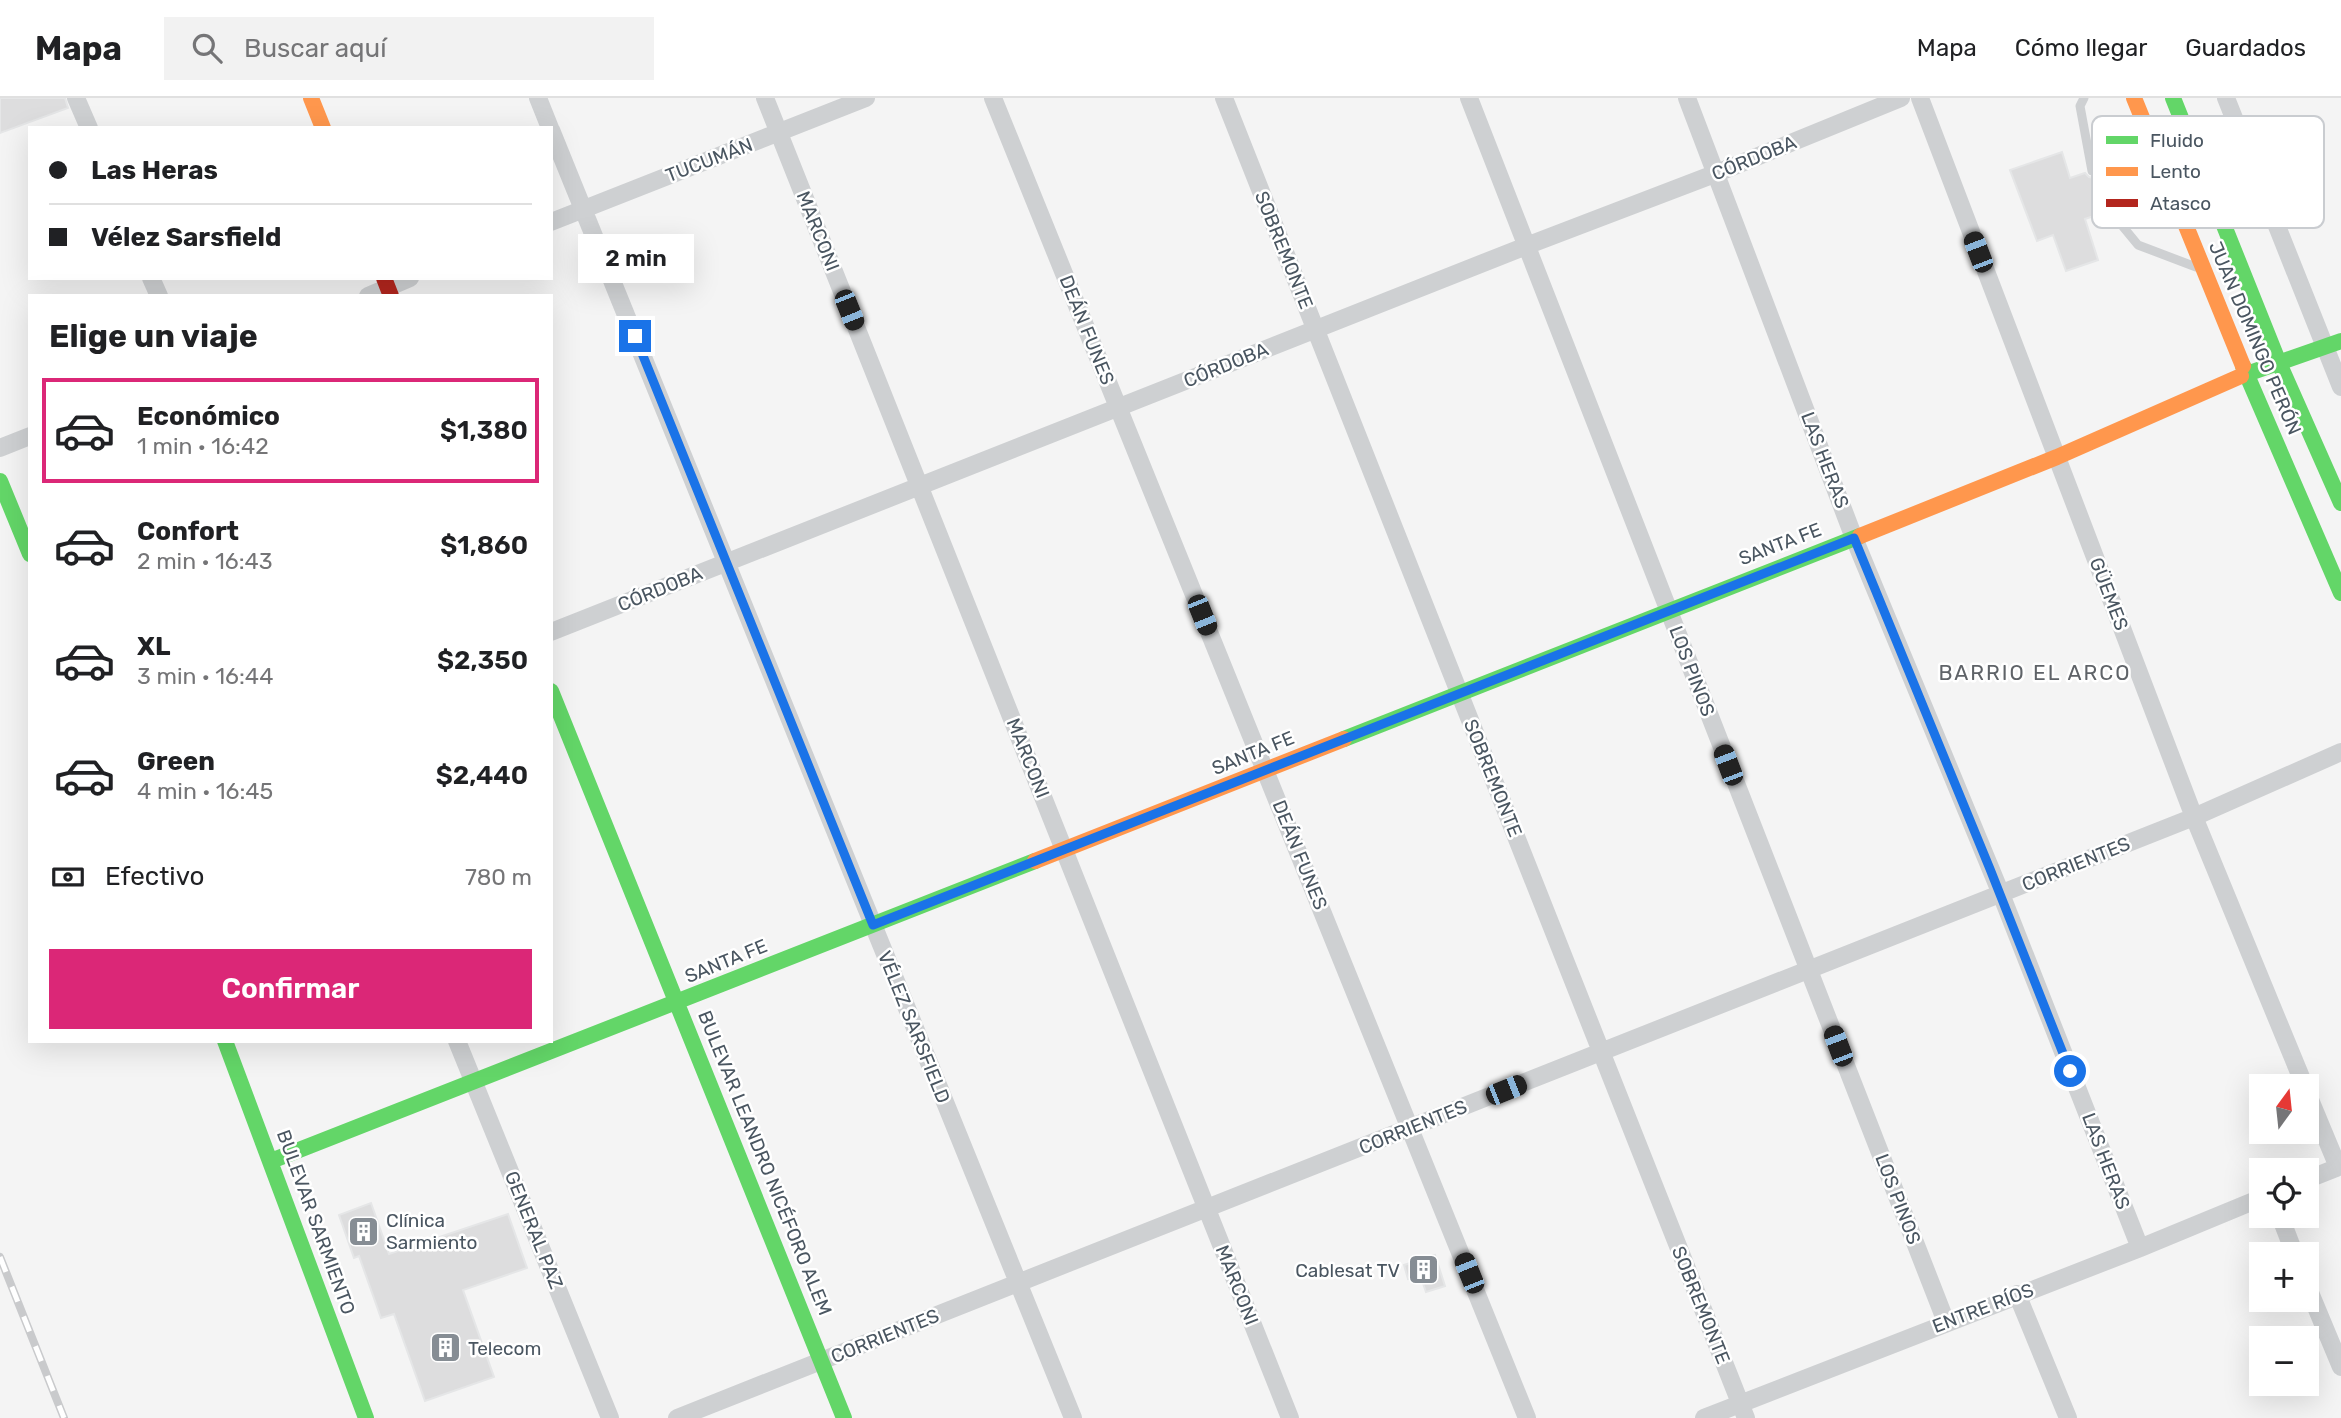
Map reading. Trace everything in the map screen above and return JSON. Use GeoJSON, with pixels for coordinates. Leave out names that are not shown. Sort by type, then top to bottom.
{"type":"FeatureCollection","features":[{"type":"Feature","properties":{"kind":"street"},"geometry":{"type":"LineString","coordinates":[[76,98],[88,126]]}},
{"type":"Feature","properties":{"kind":"street"},"geometry":{"type":"LineString","coordinates":[[311,98],[322,126]]}},
{"type":"Feature","properties":{"kind":"street","name":"VÉLEZ SARSFIELD"},"geometry":{"type":"LineString","coordinates":[[538,98],[550,126]]}},
{"type":"Feature","properties":{"kind":"street","name":"MARCONI"},"geometry":{"type":"LineString","coordinates":[[765,98],[1290,1418]]}},
{"type":"Feature","properties":{"kind":"street","name":"TUCUMÁN"},"geometry":{"type":"LineString","coordinates":[[553,221],[866,98]]}},
{"type":"Feature","properties":{"kind":"street","name":"DEÁN FUNES"},"geometry":{"type":"LineString","coordinates":[[993,98],[1527,1418]]}},
{"type":"Feature","properties":{"kind":"street","name":"SOBREMONTE"},"geometry":{"type":"LineString","coordinates":[[1224,98],[1743,1411]]}},
{"type":"Feature","properties":{"kind":"street","name":"LOS PINOS"},"geometry":{"type":"LineString","coordinates":[[1469,98],[1946,1322]]}},
{"type":"Feature","properties":{"kind":"street","name":"LAS HERAS"},"geometry":{"type":"LineString","coordinates":[[1687,98],[1854,538],[2001,894],[2140,1248]]}},
{"type":"Feature","properties":{"kind":"street","name":"CÓRDOBA"},"geometry":{"type":"LineString","coordinates":[[553,631],[1717,173],[1900,98]]}},
{"type":"Feature","properties":{"kind":"street","name":"GÜEMES"},"geometry":{"type":"LineString","coordinates":[[1920,98],[2194,817],[2300,1074]]}},
{"type":"Feature","properties":{"kind":"street","name":"JUAN DOMINGO PERÓN"},"geometry":{"type":"LineString","coordinates":[[2134,98],[2141,116]]}},
{"type":"Feature","properties":{"kind":"street","name":"JUAN DOMINGO PERÓN"},"geometry":{"type":"LineString","coordinates":[[2173,98],[2180,116]]}},
{"type":"Feature","properties":{"kind":"street"},"geometry":{"type":"LineString","coordinates":[[2226,98],[2234,116]]}},
{"type":"Feature","properties":{"kind":"street","name":"VÉLEZ SARSFIELD"},"geometry":{"type":"LineString","coordinates":[[553,134],[1073,1418]]}},
{"type":"Feature","properties":{"kind":"street","name":"JUAN DOMINGO PERÓN"},"geometry":{"type":"LineString","coordinates":[[2187,228],[2246,374],[2341,593]]}},
{"type":"Feature","properties":{"kind":"street","name":"JUAN DOMINGO PERÓN"},"geometry":{"type":"LineString","coordinates":[[2225,228],[2279,363],[2341,503]]}},
{"type":"Feature","properties":{"kind":"street"},"geometry":{"type":"LineString","coordinates":[[2283,228],[2333,344],[2341,387]]}},
{"type":"Feature","properties":{"kind":"street"},"geometry":{"type":"LineString","coordinates":[[388,287],[405,280]]}},
{"type":"Feature","properties":{"kind":"street","name":"SANTA FE"},"geometry":{"type":"LineString","coordinates":[[271,1161],[1854,538],[2057,457],[2246,374],[2333,344]]}},
{"type":"Feature","properties":{"kind":"street"},"geometry":{"type":"LineString","coordinates":[[0,448],[28,437]]}},
{"type":"Feature","properties":{"kind":"street"},"geometry":{"type":"LineString","coordinates":[[0,481],[28,549]]}},
{"type":"Feature","properties":{"kind":"street","name":"BULEVAR LEANDRO NICÉFORO ALEM"},"geometry":{"type":"LineString","coordinates":[[553,696],[844,1418]]}},
{"type":"Feature","properties":{"kind":"street","name":"CORRIENTES"},"geometry":{"type":"LineString","coordinates":[[677,1418],[2194,817],[2341,752]]}},
{"type":"Feature","properties":{"kind":"street","name":"BULEVAR SARMIENTO"},"geometry":{"type":"LineString","coordinates":[[226,1043],[366,1418]]}},
{"type":"Feature","properties":{"kind":"street","name":"GENERAL PAZ"},"geometry":{"type":"LineString","coordinates":[[458,1043],[610,1418]]}},
{"type":"Feature","properties":{"kind":"street","name":"GÜEMES"},"geometry":{"type":"LineString","coordinates":[[2319,1119],[2340,1167]]}},
{"type":"Feature","properties":{"kind":"street"},"geometry":{"type":"LineString","coordinates":[[2319,1175],[2340,1167]]}},
{"type":"Feature","properties":{"kind":"street","name":"ENTRE RÍOS"},"geometry":{"type":"LineString","coordinates":[[1704,1418],[1743,1411],[1946,1322],[2249,1203]]}},
{"type":"Feature","properties":{"kind":"street"},"geometry":{"type":"LineString","coordinates":[[2017,1294],[2068,1418]]}},
{"type":"Feature","properties":{"kind":"street"},"geometry":{"type":"LineString","coordinates":[[2318,1312],[2341,1367]]}},
{"type":"Feature","properties":{"kind":"lane"},"geometry":{"type":"LineString","coordinates":[[2084,98],[2080,106],[2092,171]]}},
{"type":"Feature","properties":{"kind":"lane"},"geometry":{"type":"LineString","coordinates":[[2124,228],[2138,245],[2204,270]]}},
{"type":"Feature","properties":{"kind":"building"},"geometry":{"type":"Polygon","coordinates":[[[0,98],[65,98],[68,108],[0,133],[0,98]]]}},
{"type":"Feature","properties":{"kind":"building"},"geometry":{"type":"Polygon","coordinates":[[[2062,152],[2070,178],[2085,173],[2092,178],[2092,217],[2085,219],[2098,260],[2066,271],[2053,235],[2037,241],[2010,170],[2062,152]]]}},
{"type":"Feature","properties":{"kind":"building"},"geometry":{"type":"Polygon","coordinates":[[[371,1203],[389,1254],[508,1214],[527,1268],[463,1290],[494,1377],[425,1401],[394,1314],[381,1318],[359,1256],[354,1258],[339,1215],[371,1203]]]}},
{"type":"Feature","properties":{"kind":"building","name":"Cablesat TV"},"geometry":{"type":"Polygon","coordinates":[[[1435,1255],[1445,1286],[1426,1292],[1420,1275],[1408,1279],[1404,1265],[1435,1255]]]}},
{"type":"Feature","properties":{"kind":"railway"},"geometry":{"type":"LineString","coordinates":[[0,1257],[64,1418]]}},
{"type":"Feature","properties":{"kind":"traffic: fast"},"geometry":{"type":"LineString","coordinates":[[2173,98],[2180,116]]}},
{"type":"Feature","properties":{"kind":"traffic: fast"},"geometry":{"type":"LineString","coordinates":[[2225,228],[2279,363],[2341,503]]}},
{"type":"Feature","properties":{"kind":"traffic: fast"},"geometry":{"type":"LineString","coordinates":[[2241,376],[2341,341]]}},
{"type":"Feature","properties":{"kind":"traffic: fast"},"geometry":{"type":"LineString","coordinates":[[2243,366],[2341,593]]}},
{"type":"Feature","properties":{"kind":"traffic: fast"},"geometry":{"type":"LineString","coordinates":[[0,481],[28,549]]}},
{"type":"Feature","properties":{"kind":"traffic: fast"},"geometry":{"type":"LineString","coordinates":[[1344,739],[1860,536]]}},
{"type":"Feature","properties":{"kind":"traffic: fast"},"geometry":{"type":"LineString","coordinates":[[553,696],[844,1418]]}},
{"type":"Feature","properties":{"kind":"traffic: fast"},"geometry":{"type":"LineString","coordinates":[[271,1161],[1035,861]]}},
{"type":"Feature","properties":{"kind":"traffic: fast"},"geometry":{"type":"LineString","coordinates":[[226,1043],[366,1418]]}},
{"type":"Feature","properties":{"kind":"traffic: slow"},"geometry":{"type":"LineString","coordinates":[[311,98],[322,126]]}},
{"type":"Feature","properties":{"kind":"traffic: slow"},"geometry":{"type":"LineString","coordinates":[[2134,98],[2141,116]]}},
{"type":"Feature","properties":{"kind":"traffic: slow"},"geometry":{"type":"LineString","coordinates":[[2187,228],[2243,366]]}},
{"type":"Feature","properties":{"kind":"traffic: slow"},"geometry":{"type":"LineString","coordinates":[[1860,536],[2057,457],[2241,376]]}},
{"type":"Feature","properties":{"kind":"traffic: slow"},"geometry":{"type":"LineString","coordinates":[[1035,861],[1344,739]]}},
{"type":"Feature","properties":{"kind":"traffic: jam"},"geometry":{"type":"LineString","coordinates":[[385,280],[390,294]]}},
{"type":"Feature","properties":{"kind":"place","name":"Clínica Sarmiento"},"geometry":{"type":"Point","coordinates":[363,1231]}},
{"type":"Feature","properties":{"kind":"place","name":"Cablesat TV"},"geometry":{"type":"Point","coordinates":[1423,1270]}},
{"type":"Feature","properties":{"kind":"place","name":"Telecom"},"geometry":{"type":"Point","coordinates":[445,1348]}},
{"type":"Feature","properties":{"kind":"district","name":"BARRIO EL ARCO"},"geometry":{"type":"Point","coordinates":[2035,672]}},
{"type":"Feature","properties":{"kind":"route"},"geometry":{"type":"LineString","coordinates":[[635,336],[873,925],[1854,538],[2070,1071]]}}]}
